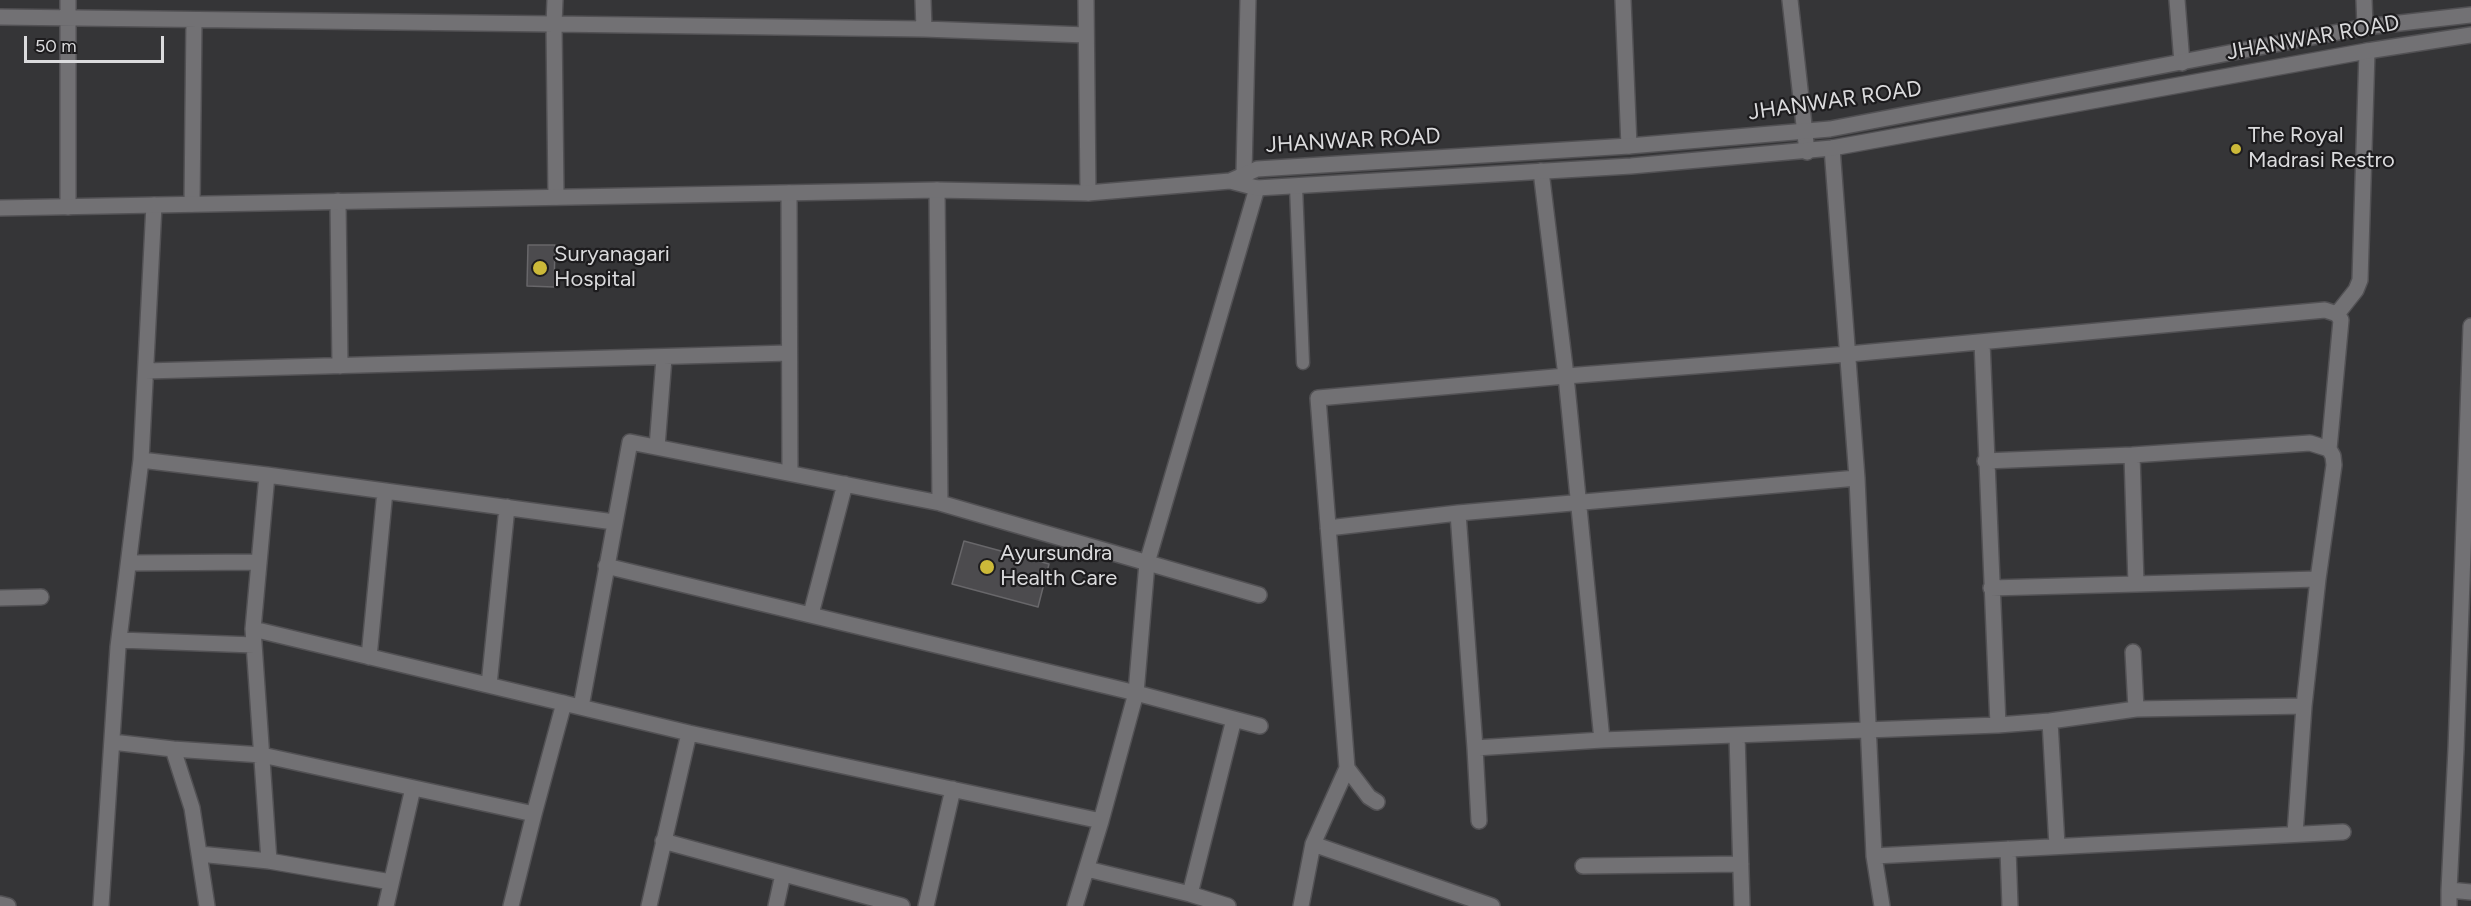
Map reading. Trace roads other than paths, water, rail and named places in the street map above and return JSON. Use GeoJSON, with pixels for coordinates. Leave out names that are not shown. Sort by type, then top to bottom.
{"type":"FeatureCollection","features":[{"type":"Feature","properties":{"kind":"street"},"geometry":{"type":"LineString","coordinates":[[68,0],[68,207]]}},
{"type":"Feature","properties":{"kind":"street"},"geometry":{"type":"LineString","coordinates":[[555,0],[556,197]]}},
{"type":"Feature","properties":{"kind":"street"},"geometry":{"type":"LineString","coordinates":[[923,0],[924,28]]}},
{"type":"Feature","properties":{"kind":"street"},"geometry":{"type":"LineString","coordinates":[[1086,0],[1088,193]]}},
{"type":"Feature","properties":{"kind":"street"},"geometry":{"type":"LineString","coordinates":[[1244,173],[1248,0]]}},
{"type":"Feature","properties":{"kind":"street"},"geometry":{"type":"LineString","coordinates":[[1623,0],[1629,146]]}},
{"type":"Feature","properties":{"kind":"street"},"geometry":{"type":"LineString","coordinates":[[1790,0],[1807,152]]}},
{"type":"Feature","properties":{"kind":"street"},"geometry":{"type":"LineString","coordinates":[[2177,0],[2182,63]]}},
{"type":"Feature","properties":{"kind":"street"},"geometry":{"type":"LineString","coordinates":[[2364,0],[2365,27]]}},
{"type":"Feature","properties":{"kind":"street","name":"JHANWAR ROAD"},"geometry":{"type":"LineString","coordinates":[[1230,181],[1257,169],[1629,146],[1853,125],[2365,27],[2471,15]]}},
{"type":"Feature","properties":{"kind":"street"},"geometry":{"type":"LineString","coordinates":[[0,17],[924,28],[1086,35]]}},
{"type":"Feature","properties":{"kind":"street"},"geometry":{"type":"LineString","coordinates":[[192,204],[194,20]]}},
{"type":"Feature","properties":{"kind":"street","name":"JHANWAR ROAD"},"geometry":{"type":"LineString","coordinates":[[1230,181],[1257,188],[1807,152],[2367,51],[2471,35]]}},
{"type":"Feature","properties":{"kind":"street"},"geometry":{"type":"LineString","coordinates":[[2337,314],[2356,290],[2360,280],[2367,51]]}},
{"type":"Feature","properties":{"kind":"street"},"geometry":{"type":"LineString","coordinates":[[1832,148],[1857,478],[1874,856],[1882,906]]}},
{"type":"Feature","properties":{"kind":"street"},"geometry":{"type":"LineString","coordinates":[[1541,171],[1566,376],[1602,740]]}},
{"type":"Feature","properties":{"kind":"street"},"geometry":{"type":"LineString","coordinates":[[0,208],[937,190],[1088,193],[1230,181]]}},
{"type":"Feature","properties":{"kind":"street"},"geometry":{"type":"LineString","coordinates":[[1075,906],[1136,693],[1147,563],[1257,188]]}},
{"type":"Feature","properties":{"kind":"street"},"geometry":{"type":"LineString","coordinates":[[937,190],[940,503]]}},
{"type":"Feature","properties":{"kind":"street"},"geometry":{"type":"LineString","coordinates":[[789,193],[790,473]]}},
{"type":"Feature","properties":{"kind":"street"},"geometry":{"type":"LineString","coordinates":[[338,201],[340,366]]}},
{"type":"Feature","properties":{"kind":"street"},"geometry":{"type":"LineString","coordinates":[[101,906],[119,640],[141,460],[154,205]]}},
{"type":"Feature","properties":{"kind":"street"},"geometry":{"type":"LineString","coordinates":[[1301,906],[1313,844],[1347,768],[1318,398],[1849,354],[2325,310],[2337,314],[2341,320],[2329,449],[2334,465],[2304,706],[2295,834]]}},
{"type":"Feature","properties":{"kind":"street"},"geometry":{"type":"LineString","coordinates":[[2471,326],[2464,750],[2449,898],[2471,892]]}},
{"type":"Feature","properties":{"kind":"street"},"geometry":{"type":"LineString","coordinates":[[1982,342],[1985,461],[1998,725]]}},
{"type":"Feature","properties":{"kind":"street"},"geometry":{"type":"LineString","coordinates":[[146,371],[789,353]]}},
{"type":"Feature","properties":{"kind":"street"},"geometry":{"type":"LineString","coordinates":[[657,447],[664,358]]}},
{"type":"Feature","properties":{"kind":"street"},"geometry":{"type":"LineString","coordinates":[[581,707],[630,442],[940,503],[1259,595]]}},
{"type":"Feature","properties":{"kind":"street"},"geometry":{"type":"LineString","coordinates":[[1985,461],[2132,455],[2310,443],[2329,449]]}},
{"type":"Feature","properties":{"kind":"street"},"geometry":{"type":"LineString","coordinates":[[2132,455],[2136,584]]}},
{"type":"Feature","properties":{"kind":"street"},"geometry":{"type":"LineString","coordinates":[[141,460],[614,522]]}},
{"type":"Feature","properties":{"kind":"street"},"geometry":{"type":"LineString","coordinates":[[267,475],[253,637],[269,861]]}},
{"type":"Feature","properties":{"kind":"street"},"geometry":{"type":"LineString","coordinates":[[1328,528],[1458,513],[1857,478]]}},
{"type":"Feature","properties":{"kind":"street"},"geometry":{"type":"LineString","coordinates":[[811,614],[845,484]]}},
{"type":"Feature","properties":{"kind":"street"},"geometry":{"type":"LineString","coordinates":[[369,657],[385,491]]}},
{"type":"Feature","properties":{"kind":"street"},"geometry":{"type":"LineString","coordinates":[[489,685],[507,507]]}},
{"type":"Feature","properties":{"kind":"street"},"geometry":{"type":"LineString","coordinates":[[1458,513],[1479,821]]}},
{"type":"Feature","properties":{"kind":"street"},"geometry":{"type":"LineString","coordinates":[[129,563],[259,562]]}},
{"type":"Feature","properties":{"kind":"street"},"geometry":{"type":"LineString","coordinates":[[606,566],[1136,693],[1260,726]]}},
{"type":"Feature","properties":{"kind":"street"},"geometry":{"type":"LineString","coordinates":[[1992,588],[2318,579]]}},
{"type":"Feature","properties":{"kind":"street"},"geometry":{"type":"LineString","coordinates":[[0,598],[41,597]]}},
{"type":"Feature","properties":{"kind":"street"},"geometry":{"type":"LineString","coordinates":[[119,640],[253,637],[369,657],[689,732],[1101,821]]}},
{"type":"Feature","properties":{"kind":"street"},"geometry":{"type":"LineString","coordinates":[[2133,652],[2136,710]]}},
{"type":"Feature","properties":{"kind":"street"},"geometry":{"type":"LineString","coordinates":[[511,906],[564,703]]}},
{"type":"Feature","properties":{"kind":"street"},"geometry":{"type":"LineString","coordinates":[[1475,748],[1602,740],[1998,725],[2136,710],[2304,706]]}},
{"type":"Feature","properties":{"kind":"street"},"geometry":{"type":"LineString","coordinates":[[1190,894],[1234,719]]}},
{"type":"Feature","properties":{"kind":"street"},"geometry":{"type":"LineString","coordinates":[[2050,721],[2057,846]]}},
{"type":"Feature","properties":{"kind":"street"},"geometry":{"type":"LineString","coordinates":[[649,906],[689,732]]}},
{"type":"Feature","properties":{"kind":"street"},"geometry":{"type":"LineString","coordinates":[[1737,735],[1742,906]]}},
{"type":"Feature","properties":{"kind":"street"},"geometry":{"type":"LineString","coordinates":[[112,742],[262,755],[534,814]]}},
{"type":"Feature","properties":{"kind":"street"},"geometry":{"type":"LineString","coordinates":[[173,749],[192,808],[207,906]]}},
{"type":"Feature","properties":{"kind":"street"},"geometry":{"type":"LineString","coordinates":[[1347,768],[1369,797],[1377,802]]}},
{"type":"Feature","properties":{"kind":"street"},"geometry":{"type":"LineString","coordinates":[[386,906],[413,788]]}},
{"type":"Feature","properties":{"kind":"street"},"geometry":{"type":"LineString","coordinates":[[926,906],[953,789]]}},
{"type":"Feature","properties":{"kind":"street"},"geometry":{"type":"LineString","coordinates":[[1874,856],[2343,832]]}},
{"type":"Feature","properties":{"kind":"street"},"geometry":{"type":"LineString","coordinates":[[663,841],[902,906]]}},
{"type":"Feature","properties":{"kind":"street"},"geometry":{"type":"LineString","coordinates":[[1313,844],[1492,906]]}},
{"type":"Feature","properties":{"kind":"street"},"geometry":{"type":"LineString","coordinates":[[2008,849],[2010,906]]}},
{"type":"Feature","properties":{"kind":"street"},"geometry":{"type":"LineString","coordinates":[[200,854],[269,861],[391,882]]}},
{"type":"Feature","properties":{"kind":"street"},"geometry":{"type":"LineString","coordinates":[[1583,866],[1741,864]]}},
{"type":"Feature","properties":{"kind":"street"},"geometry":{"type":"LineString","coordinates":[[1087,869],[1190,894],[1209,903],[1228,906]]}},
{"type":"Feature","properties":{"kind":"street"},"geometry":{"type":"LineString","coordinates":[[776,906],[783,874]]}},
{"type":"Feature","properties":{"kind":"street"},"geometry":{"type":"LineString","coordinates":[[0,904],[8,906]]}},
{"type":"Feature","properties":{"kind":"lane"},"geometry":{"type":"LineString","coordinates":[[1296,186],[1303,363]]}},
{"type":"Feature","properties":{"kind":"place","name":"The Royal Madrasi Restro"},"geometry":{"type":"Point","coordinates":[2236,149]}},
{"type":"Feature","properties":{"kind":"place","name":"Suryanagari Hospital"},"geometry":{"type":"Point","coordinates":[540,268]}},
{"type":"Feature","properties":{"kind":"place","name":"Ayursundra Health Care"},"geometry":{"type":"Point","coordinates":[987,567]}}]}
